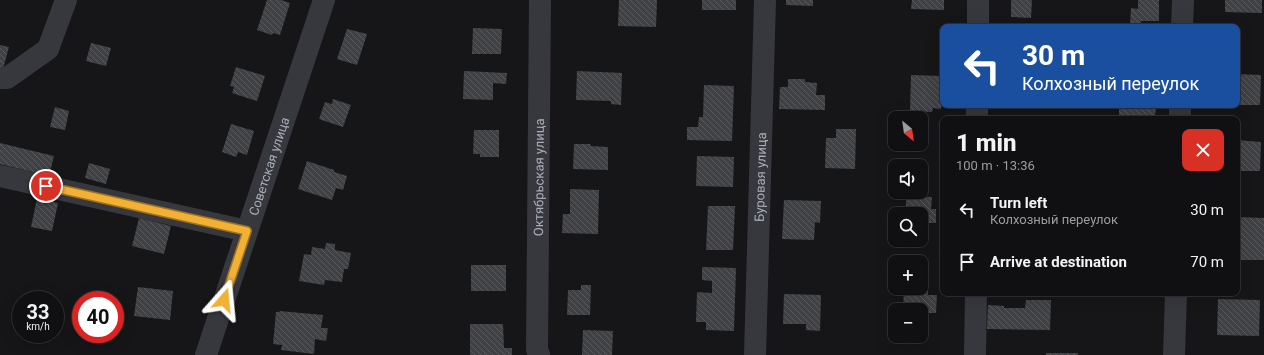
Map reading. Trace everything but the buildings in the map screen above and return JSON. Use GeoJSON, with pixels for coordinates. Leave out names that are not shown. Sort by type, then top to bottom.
{"type":"FeatureCollection","features":[{"type":"Feature","properties":{"kind":"street"},"geometry":{"type":"LineString","coordinates":[[0,78],[7,78],[48,49],[66,0]]}},
{"type":"Feature","properties":{"kind":"street","name":"Советская улица"},"geometry":{"type":"LineString","coordinates":[[206,355],[324,0]]}},
{"type":"Feature","properties":{"kind":"street","name":"Октябрьская улица"},"geometry":{"type":"LineString","coordinates":[[539,355],[537,349],[540,0]]}},
{"type":"Feature","properties":{"kind":"street","name":"Буровая улица"},"geometry":{"type":"LineString","coordinates":[[755,355],[765,0]]}},
{"type":"Feature","properties":{"kind":"street"},"geometry":{"type":"LineString","coordinates":[[978,0],[978,24]]}},
{"type":"Feature","properties":{"kind":"street"},"geometry":{"type":"LineString","coordinates":[[1182,24],[1183,0]]}},
{"type":"Feature","properties":{"kind":"street"},"geometry":{"type":"LineString","coordinates":[[0,176],[247,231]]}},
{"type":"Feature","properties":{"kind":"street"},"geometry":{"type":"LineString","coordinates":[[975,355],[976,296]]}},
{"type":"Feature","properties":{"kind":"street"},"geometry":{"type":"LineString","coordinates":[[1174,355],[1176,296]]}},
{"type":"Feature","properties":{"kind":"route"},"geometry":{"type":"LineString","coordinates":[[46,186],[247,231],[224,300]]}}]}
